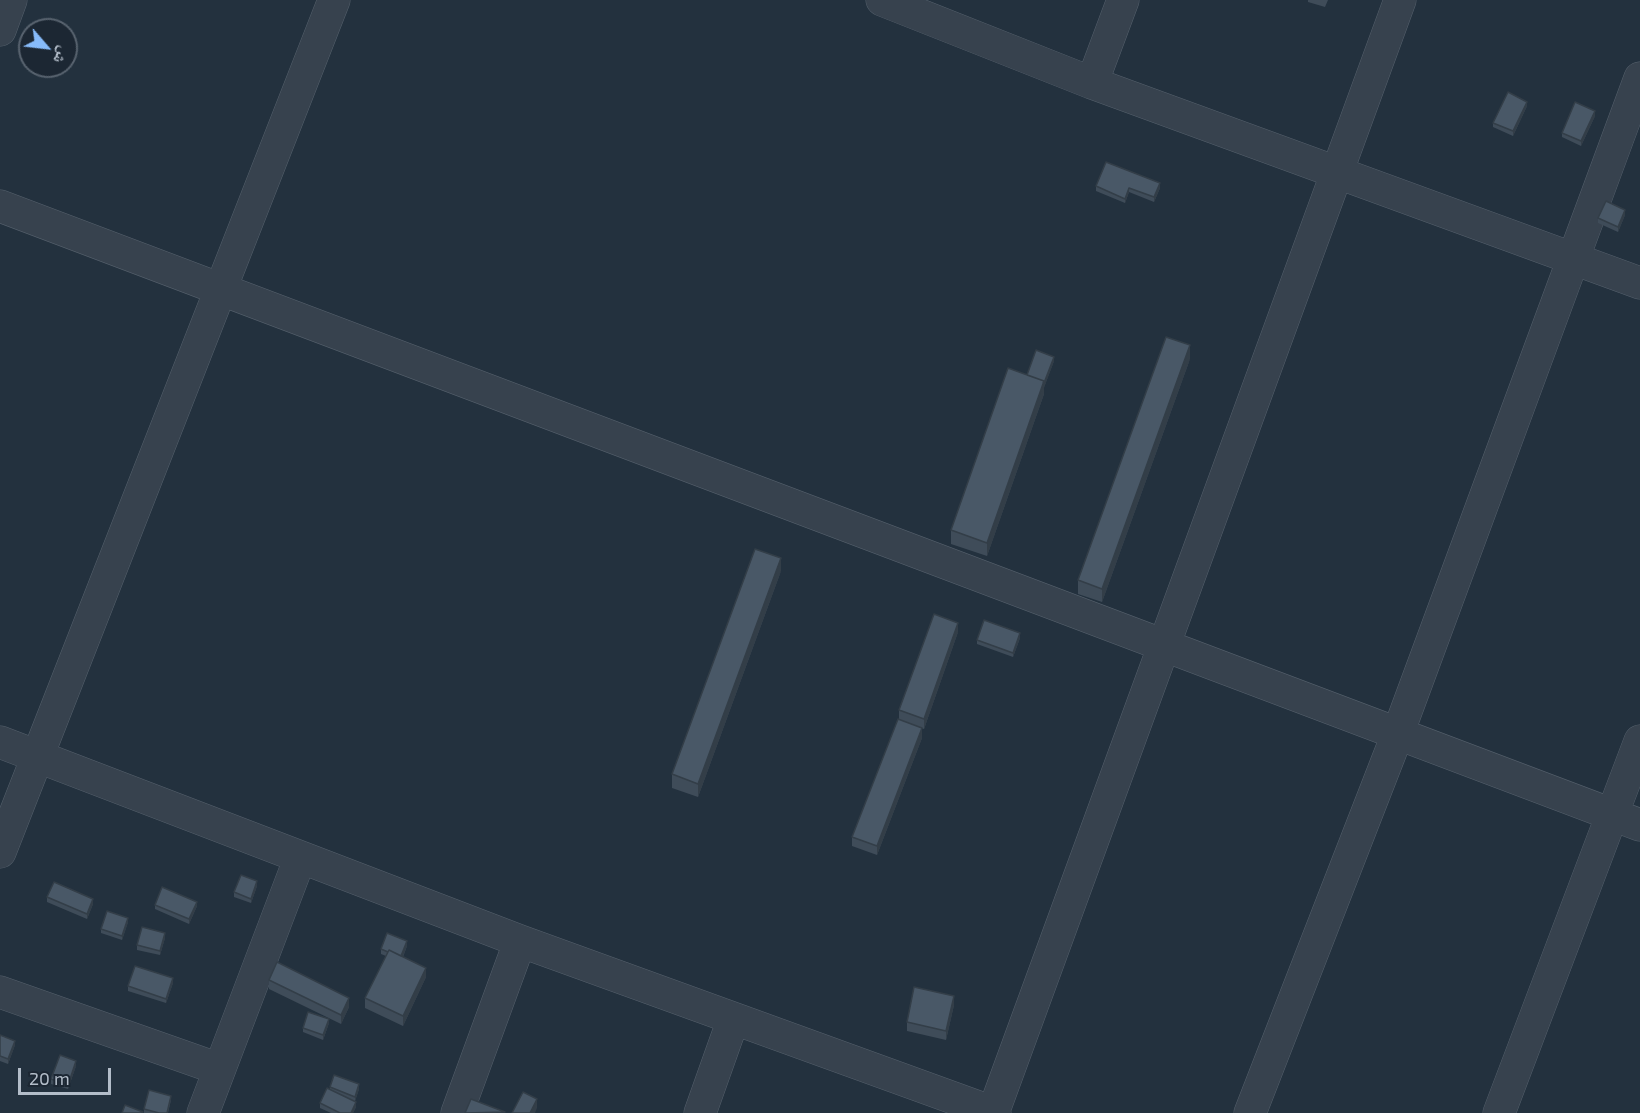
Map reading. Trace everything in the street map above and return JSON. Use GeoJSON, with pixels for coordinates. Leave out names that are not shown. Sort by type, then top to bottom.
{"type":"FeatureCollection","features":[{"type":"Feature","properties":{"kind":"street"},"geometry":{"type":"LineString","coordinates":[[0,30],[11,0]]}},
{"type":"Feature","properties":{"kind":"street"},"geometry":{"type":"LineString","coordinates":[[0,852],[222,291],[334,0]]}},
{"type":"Feature","properties":{"kind":"street"},"geometry":{"type":"LineString","coordinates":[[882,0],[1092,83],[1575,258],[1640,284]]}},
{"type":"Feature","properties":{"kind":"street"},"geometry":{"type":"LineString","coordinates":[[1092,83],[1123,0]]}},
{"type":"Feature","properties":{"kind":"street"},"geometry":{"type":"LineString","coordinates":[[0,742],[520,941],[994,1113],[1400,0]]}},
{"type":"Feature","properties":{"kind":"street"},"geometry":{"type":"LineString","coordinates":[[1250,1113],[1398,733],[1640,78]]}},
{"type":"Feature","properties":{"kind":"street"},"geometry":{"type":"LineString","coordinates":[[0,206],[1626,820]]}},
{"type":"Feature","properties":{"kind":"street"},"geometry":{"type":"LineString","coordinates":[[1499,1113],[1626,820],[1640,741]]}},
{"type":"Feature","properties":{"kind":"street"},"geometry":{"type":"LineString","coordinates":[[203,1113],[300,858]]}},
{"type":"Feature","properties":{"kind":"street"},"geometry":{"type":"LineString","coordinates":[[456,1113],[520,941]]}},
{"type":"Feature","properties":{"kind":"street"},"geometry":{"type":"LineString","coordinates":[[0,992],[219,1069]]}},
{"type":"Feature","properties":{"kind":"street"},"geometry":{"type":"LineString","coordinates":[[700,1113],[733,1020]]}},
{"type":"Feature","properties":{"kind":"building"},"geometry":{"type":"Polygon","coordinates":[[[1508,92],[1527,102],[1513,131],[1493,123],[1508,92]]]}},
{"type":"Feature","properties":{"kind":"building"},"geometry":{"type":"Polygon","coordinates":[[[1575,102],[1595,111],[1581,141],[1562,133],[1575,102]]]}},
{"type":"Feature","properties":{"kind":"building"},"geometry":{"type":"Polygon","coordinates":[[[1106,162],[1160,183],[1154,197],[1129,188],[1125,199],[1096,186],[1106,162]]]}},
{"type":"Feature","properties":{"kind":"building"},"geometry":{"type":"Polygon","coordinates":[[[1606,201],[1625,210],[1618,227],[1598,218],[1606,201]]]}},
{"type":"Feature","properties":{"kind":"building"},"geometry":{"type":"Polygon","coordinates":[[[1166,337],[1190,345],[1102,589],[1078,580],[1166,337]]]}},
{"type":"Feature","properties":{"kind":"building"},"geometry":{"type":"Polygon","coordinates":[[[1036,350],[1054,357],[1044,383],[1044,381],[1027,375],[1036,350]]]}},
{"type":"Feature","properties":{"kind":"building"},"geometry":{"type":"Polygon","coordinates":[[[1008,368],[1044,381],[987,543],[951,530],[1008,368]]]}},
{"type":"Feature","properties":{"kind":"building"},"geometry":{"type":"Polygon","coordinates":[[[755,549],[781,558],[698,784],[672,774],[755,549]]]}},
{"type":"Feature","properties":{"kind":"building"},"geometry":{"type":"Polygon","coordinates":[[[934,614],[958,623],[924,719],[899,710],[934,614]]]}},
{"type":"Feature","properties":{"kind":"building"},"geometry":{"type":"Polygon","coordinates":[[[984,620],[1020,633],[1013,653],[977,640],[984,620]]]}},
{"type":"Feature","properties":{"kind":"building"},"geometry":{"type":"Polygon","coordinates":[[[898,719],[922,728],[877,846],[852,837],[898,719]]]}},
{"type":"Feature","properties":{"kind":"building"},"geometry":{"type":"Polygon","coordinates":[[[241,875],[257,881],[251,899],[234,892],[241,875]]]}},
{"type":"Feature","properties":{"kind":"building"},"geometry":{"type":"Polygon","coordinates":[[[54,882],[93,899],[87,914],[47,897],[54,882]]]}},
{"type":"Feature","properties":{"kind":"building"},"geometry":{"type":"Polygon","coordinates":[[[162,887],[197,902],[189,919],[155,905],[162,887]]]}},
{"type":"Feature","properties":{"kind":"building"},"geometry":{"type":"Polygon","coordinates":[[[107,911],[128,918],[122,936],[101,929],[107,911]]]}},
{"type":"Feature","properties":{"kind":"building"},"geometry":{"type":"Polygon","coordinates":[[[142,927],[165,933],[160,951],[137,945],[142,927]]]}},
{"type":"Feature","properties":{"kind":"building"},"geometry":{"type":"Polygon","coordinates":[[[387,933],[407,941],[401,956],[381,949],[387,933]]]}},
{"type":"Feature","properties":{"kind":"building"},"geometry":{"type":"Polygon","coordinates":[[[389,950],[426,968],[403,1016],[365,998],[389,950]]]}},
{"type":"Feature","properties":{"kind":"building"},"geometry":{"type":"Polygon","coordinates":[[[277,962],[349,998],[341,1015],[269,980],[277,962]]]}},
{"type":"Feature","properties":{"kind":"building"},"geometry":{"type":"Polygon","coordinates":[[[135,966],[173,978],[166,999],[128,986],[135,966]]]}},
{"type":"Feature","properties":{"kind":"building"},"geometry":{"type":"Polygon","coordinates":[[[914,987],[954,996],[946,1031],[907,1022],[914,987]]]}},
{"type":"Feature","properties":{"kind":"building"},"geometry":{"type":"Polygon","coordinates":[[[308,1012],[329,1019],[323,1035],[303,1028],[308,1012]]]}},
{"type":"Feature","properties":{"kind":"building"},"geometry":{"type":"Polygon","coordinates":[[[0,1035],[15,1041],[8,1059],[0,1056],[0,1035]]]}},
{"type":"Feature","properties":{"kind":"building"},"geometry":{"type":"Polygon","coordinates":[[[60,1055],[76,1061],[68,1085],[51,1079],[60,1055]]]}},
{"type":"Feature","properties":{"kind":"building"},"geometry":{"type":"Polygon","coordinates":[[[334,1075],[359,1084],[355,1097],[330,1087],[334,1075]]]}},
{"type":"Feature","properties":{"kind":"building"},"geometry":{"type":"Polygon","coordinates":[[[327,1088],[356,1102],[351,1113],[340,1113],[320,1103],[327,1088]]]}},
{"type":"Feature","properties":{"kind":"building"},"geometry":{"type":"Polygon","coordinates":[[[149,1090],[171,1096],[167,1113],[144,1109],[149,1090]]]}},
{"type":"Feature","properties":{"kind":"building"},"geometry":{"type":"Polygon","coordinates":[[[523,1092],[537,1099],[530,1113],[512,1113],[523,1092]]]}},
{"type":"Feature","properties":{"kind":"building"},"geometry":{"type":"Polygon","coordinates":[[[471,1099],[505,1112],[465,1113],[471,1099]]]}},
{"type":"Feature","properties":{"kind":"building"},"geometry":{"type":"Polygon","coordinates":[[[125,1105],[143,1112],[122,1113],[125,1105]]]}}]}
